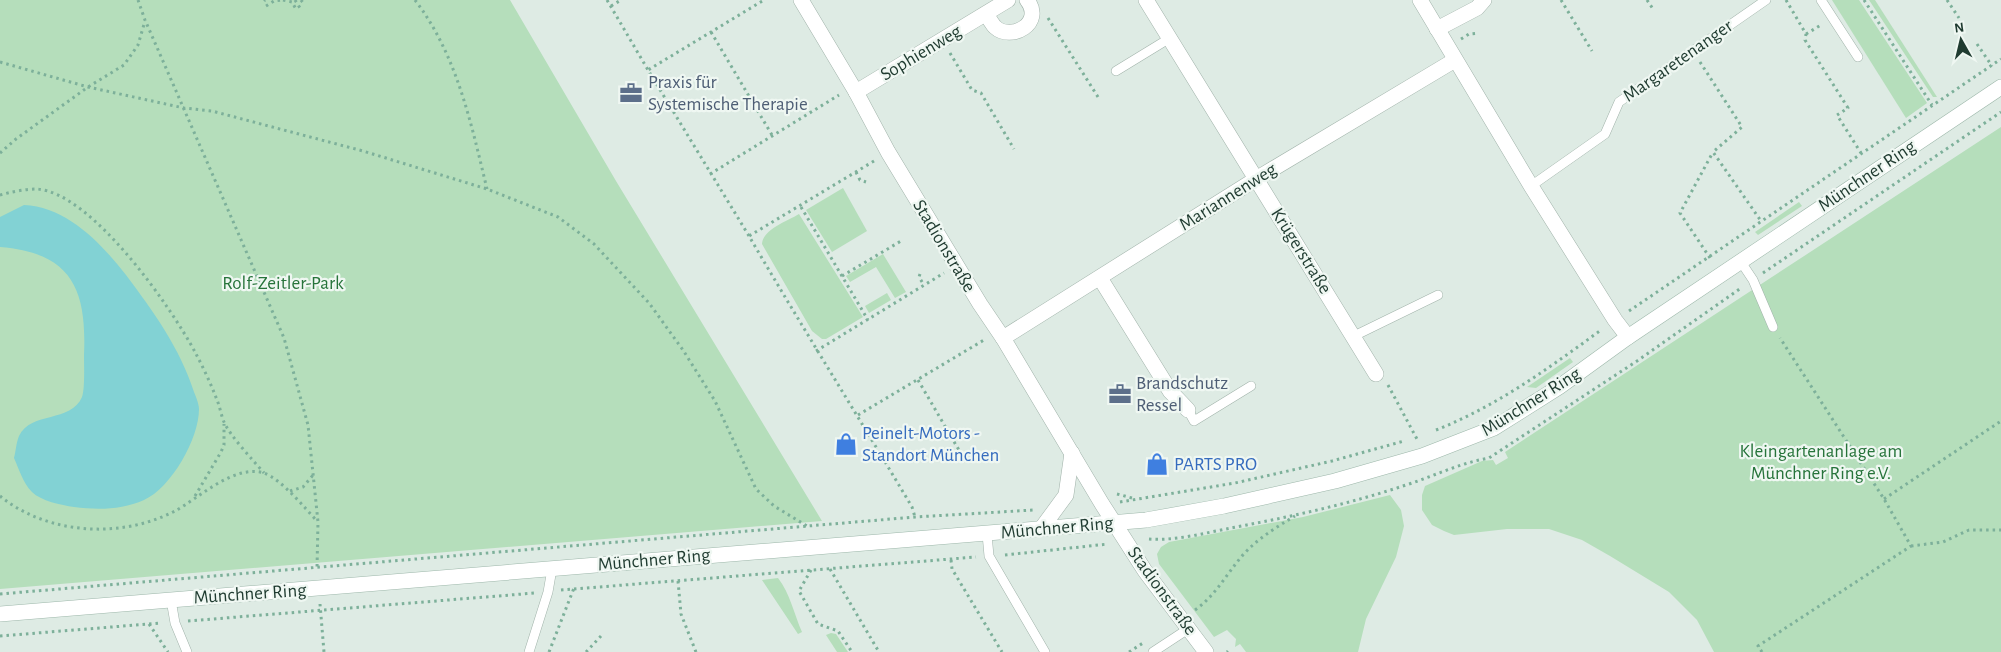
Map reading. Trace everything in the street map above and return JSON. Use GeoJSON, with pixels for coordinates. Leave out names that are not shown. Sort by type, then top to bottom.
{"type":"FeatureCollection","features":[{"type":"Feature","properties":{"kind":"street","name":"Stadionstraße"},"geometry":{"type":"LineString","coordinates":[[801,0],[856,92],[888,152],[1115,523],[1145,571],[1206,652]]}},
{"type":"Feature","properties":{"kind":"street","name":"Sophienweg"},"geometry":{"type":"LineString","coordinates":[[856,92],[1008,0]]}},
{"type":"Feature","properties":{"kind":"street"},"geometry":{"type":"LineString","coordinates":[[986,14],[996,28],[1010,32],[1025,28],[1032,19],[1032,7],[1027,0]]}},
{"type":"Feature","properties":{"kind":"street","name":"Krügerstraße"},"geometry":{"type":"LineString","coordinates":[[1146,0],[1376,374]]}},
{"type":"Feature","properties":{"kind":"street"},"geometry":{"type":"LineString","coordinates":[[1420,0],[1531,186],[1615,320],[1628,337]]}},
{"type":"Feature","properties":{"kind":"street"},"geometry":{"type":"LineString","coordinates":[[1437,29],[1477,8],[1484,0]]}},
{"type":"Feature","properties":{"kind":"street","name":"Mariannenweg"},"geometry":{"type":"LineString","coordinates":[[1003,338],[1256,178],[1455,60]]}},
{"type":"Feature","properties":{"kind":"street","name":"Münchner Ring"},"geometry":{"type":"LineString","coordinates":[[0,614],[1115,523],[1224,506],[1335,480],[1422,456],[1494,428],[1559,387],[1628,337],[2001,87]]}},
{"type":"Feature","properties":{"kind":"street"},"geometry":{"type":"LineString","coordinates":[[1100,278],[1170,391],[1188,410]]}},
{"type":"Feature","properties":{"kind":"street"},"geometry":{"type":"LineString","coordinates":[[1041,529],[1066,495],[1072,453]]}},
{"type":"Feature","properties":{"kind":"lane","name":"Margaretenanger"},"geometry":{"type":"LineString","coordinates":[[1531,186],[1605,134],[1619,102],[1766,0]]}},
{"type":"Feature","properties":{"kind":"lane"},"geometry":{"type":"LineString","coordinates":[[1821,0],[1858,57]]}},
{"type":"Feature","properties":{"kind":"lane"},"geometry":{"type":"LineString","coordinates":[[1116,71],[1170,38]]}},
{"type":"Feature","properties":{"kind":"lane"},"geometry":{"type":"LineString","coordinates":[[1740,262],[1753,280],[1773,327]]}},
{"type":"Feature","properties":{"kind":"lane"},"geometry":{"type":"LineString","coordinates":[[1354,336],[1438,295]]}},
{"type":"Feature","properties":{"kind":"lane"},"geometry":{"type":"LineString","coordinates":[[1188,410],[1194,421],[1252,386]]}},
{"type":"Feature","properties":{"kind":"lane"},"geometry":{"type":"LineString","coordinates":[[987,534],[989,556],[1045,652]]}},
{"type":"Feature","properties":{"kind":"lane"},"geometry":{"type":"LineString","coordinates":[[529,652],[548,592],[552,569]]}},
{"type":"Feature","properties":{"kind":"lane"},"geometry":{"type":"LineString","coordinates":[[171,600],[175,622],[187,652]]}},
{"type":"Feature","properties":{"kind":"lane"},"geometry":{"type":"LineString","coordinates":[[1153,652],[1188,628]]}},
{"type":"Feature","properties":{"kind":"path"},"geometry":{"type":"LineString","coordinates":[[138,0],[145,20],[284,338],[308,425],[318,522],[317,568]]}},
{"type":"Feature","properties":{"kind":"path"},"geometry":{"type":"LineString","coordinates":[[266,6],[274,1],[283,0],[292,2],[299,10],[295,0]]}},
{"type":"Feature","properties":{"kind":"path"},"geometry":{"type":"LineString","coordinates":[[301,0],[304,4]]}},
{"type":"Feature","properties":{"kind":"path"},"geometry":{"type":"LineString","coordinates":[[415,0],[442,40],[450,59],[468,111],[487,188]]}},
{"type":"Feature","properties":{"kind":"path"},"geometry":{"type":"LineString","coordinates":[[608,0],[816,351],[858,415],[912,507],[915,518]]}},
{"type":"Feature","properties":{"kind":"path"},"geometry":{"type":"LineString","coordinates":[[611,6],[621,0]]}},
{"type":"Feature","properties":{"kind":"path"},"geometry":{"type":"LineString","coordinates":[[648,70],[764,0]]}},
{"type":"Feature","properties":{"kind":"path"},"geometry":{"type":"LineString","coordinates":[[1561,0],[1592,52]]}},
{"type":"Feature","properties":{"kind":"path"},"geometry":{"type":"LineString","coordinates":[[1647,0],[1653,9]]}},
{"type":"Feature","properties":{"kind":"path"},"geometry":{"type":"LineString","coordinates":[[1786,0],[1806,34],[1806,40],[1848,108],[1837,115],[1860,153]]}},
{"type":"Feature","properties":{"kind":"path"},"geometry":{"type":"LineString","coordinates":[[1864,0],[1932,105]]}},
{"type":"Feature","properties":{"kind":"path"},"geometry":{"type":"LineString","coordinates":[[1947,0],[1959,18]]}},
{"type":"Feature","properties":{"kind":"path"},"geometry":{"type":"LineString","coordinates":[[1032,19],[1049,18],[1098,97]]}},
{"type":"Feature","properties":{"kind":"path"},"geometry":{"type":"LineString","coordinates":[[0,154],[16,139],[88,86],[124,65],[138,45],[145,20]]}},
{"type":"Feature","properties":{"kind":"path"},"geometry":{"type":"LineString","coordinates":[[711,32],[772,135]]}},
{"type":"Feature","properties":{"kind":"path"},"geometry":{"type":"LineString","coordinates":[[942,40],[972,90],[981,92],[1014,149]]}},
{"type":"Feature","properties":{"kind":"path"},"geometry":{"type":"LineString","coordinates":[[1977,44],[1992,66]]}},
{"type":"Feature","properties":{"kind":"path"},"geometry":{"type":"LineString","coordinates":[[1695,54],[1742,127],[1713,152],[1680,214],[1721,275]]}},
{"type":"Feature","properties":{"kind":"path"},"geometry":{"type":"LineString","coordinates":[[1433,431],[1466,418],[1514,391],[1615,320],[2001,59]]}},
{"type":"Feature","properties":{"kind":"path"},"geometry":{"type":"LineString","coordinates":[[0,62],[88,86],[184,108],[212,111],[240,118],[487,188],[558,217],[594,244],[631,283],[682,350],[715,401],[756,489],[774,506],[807,526]]}},
{"type":"Feature","properties":{"kind":"path"},"geometry":{"type":"LineString","coordinates":[[710,174],[838,95],[856,92]]}},
{"type":"Feature","properties":{"kind":"path"},"geometry":{"type":"LineString","coordinates":[[749,236],[801,207],[888,152]]}},
{"type":"Feature","properties":{"kind":"path"},"geometry":{"type":"LineString","coordinates":[[1713,152],[1761,221]]}},
{"type":"Feature","properties":{"kind":"path"},"geometry":{"type":"LineString","coordinates":[[856,172],[860,180],[866,182]]}},
{"type":"Feature","properties":{"kind":"path"},"geometry":{"type":"LineString","coordinates":[[0,195],[38,189],[61,197],[88,216],[124,249],[153,287],[195,352],[217,401],[224,424],[224,445],[195,497]]}},
{"type":"Feature","properties":{"kind":"path"},"geometry":{"type":"LineString","coordinates":[[801,207],[868,320]]}},
{"type":"Feature","properties":{"kind":"path"},"geometry":{"type":"LineString","coordinates":[[842,276],[901,241]]}},
{"type":"Feature","properties":{"kind":"path"},"geometry":{"type":"LineString","coordinates":[[816,351],[945,272]]}},
{"type":"Feature","properties":{"kind":"path"},"geometry":{"type":"LineString","coordinates":[[920,274],[924,285]]}},
{"type":"Feature","properties":{"kind":"path"},"geometry":{"type":"LineString","coordinates":[[1773,327],[1884,499],[1911,546]]}},
{"type":"Feature","properties":{"kind":"path"},"geometry":{"type":"LineString","coordinates":[[858,415],[985,339],[1003,338]]}},
{"type":"Feature","properties":{"kind":"path"},"geometry":{"type":"LineString","coordinates":[[1376,374],[1388,383],[1416,438],[1422,456]]}},
{"type":"Feature","properties":{"kind":"path"},"geometry":{"type":"LineString","coordinates":[[918,380],[963,457]]}},
{"type":"Feature","properties":{"kind":"path"},"geometry":{"type":"LineString","coordinates":[[1884,499],[2001,421]]}},
{"type":"Feature","properties":{"kind":"path"},"geometry":{"type":"LineString","coordinates":[[224,424],[264,473],[290,491],[318,522]]}},
{"type":"Feature","properties":{"kind":"path"},"geometry":{"type":"LineString","coordinates":[[1115,492],[1127,498],[1140,498],[1236,483],[1335,460],[1425,435]]}},
{"type":"Feature","properties":{"kind":"path"},"geometry":{"type":"LineString","coordinates":[[1475,455],[1477,460]]}},
{"type":"Feature","properties":{"kind":"path"},"geometry":{"type":"LineString","coordinates":[[0,496],[21,512],[40,520],[77,528],[119,528],[148,523],[177,510],[228,477],[246,473],[264,473]]}},
{"type":"Feature","properties":{"kind":"path"},"geometry":{"type":"LineString","coordinates":[[290,491],[303,486],[314,474]]}},
{"type":"Feature","properties":{"kind":"path"},"geometry":{"type":"LineString","coordinates":[[0,594],[1026,509]]}},
{"type":"Feature","properties":{"kind":"path"},"geometry":{"type":"LineString","coordinates":[[1191,613],[1209,600],[1241,557],[1256,542],[1298,514]]}},
{"type":"Feature","properties":{"kind":"path"},"geometry":{"type":"LineString","coordinates":[[1762,652],[1758,646],[1911,546],[1942,542],[1970,530],[2001,530]]}},
{"type":"Feature","properties":{"kind":"path"},"geometry":{"type":"LineString","coordinates":[[951,560],[952,569],[1002,652]]}},
{"type":"Feature","properties":{"kind":"path"},"geometry":{"type":"LineString","coordinates":[[830,569],[879,652]]}},
{"type":"Feature","properties":{"kind":"path"},"geometry":{"type":"LineString","coordinates":[[811,571],[799,591],[818,624],[838,631],[852,652]]}},
{"type":"Feature","properties":{"kind":"path"},"geometry":{"type":"LineString","coordinates":[[678,581],[681,614],[696,652]]}},
{"type":"Feature","properties":{"kind":"path"},"geometry":{"type":"LineString","coordinates":[[549,652],[574,588]]}},
{"type":"Feature","properties":{"kind":"path"},"geometry":{"type":"LineString","coordinates":[[320,610],[324,652]]}},
{"type":"Feature","properties":{"kind":"path"},"geometry":{"type":"LineString","coordinates":[[149,624],[168,652]]}},
{"type":"Feature","properties":{"kind":"path"},"geometry":{"type":"LineString","coordinates":[[586,652],[601,636]]}},
{"type":"Feature","properties":{"kind":"green space","name":"Rolf-Zeitler-Park"},"geometry":{"type":"Polygon","coordinates":[[[0,0],[510,0],[616,181],[822,521],[0,589],[0,0]]]}},
{"type":"Feature","properties":{"kind":"green space"},"geometry":{"type":"Polygon","coordinates":[[[1832,0],[1859,0],[1927,103],[1906,118],[1832,0]]]}},
{"type":"Feature","properties":{"kind":"green space"},"geometry":{"type":"Polygon","coordinates":[[[1869,0],[1875,0],[1937,97],[1933,97],[1869,0]]]}},
{"type":"Feature","properties":{"kind":"green space","name":"Kleingartenanlage am Münchner Ring e.V."},"geometry":{"type":"Polygon","coordinates":[[[2001,127],[2001,652],[1714,652],[1697,620],[1669,592],[1582,540],[1549,529],[1507,529],[1454,535],[1432,525],[1422,510],[1422,495],[1425,486],[1482,461],[1493,460],[1496,465],[1508,458],[1505,452],[2001,127]]]}},
{"type":"Feature","properties":{"kind":"green space"},"geometry":{"type":"Polygon","coordinates":[[[843,188],[867,231],[832,252],[806,210],[843,188]]]}},
{"type":"Feature","properties":{"kind":"green space"},"geometry":{"type":"Polygon","coordinates":[[[1799,202],[1802,206],[1758,235],[1755,232],[1799,202]]]}},
{"type":"Feature","properties":{"kind":"green space"},"geometry":{"type":"Polygon","coordinates":[[[799,214],[863,317],[826,339],[822,339],[812,331],[762,244],[763,239],[771,230],[799,214]]]}},
{"type":"Feature","properties":{"kind":"green space"},"geometry":{"type":"Polygon","coordinates":[[[883,254],[906,292],[895,298],[876,267],[850,282],[846,276],[883,254]]]}},
{"type":"Feature","properties":{"kind":"green space"},"geometry":{"type":"Polygon","coordinates":[[[887,293],[891,300],[869,313],[865,306],[887,293]]]}},
{"type":"Feature","properties":{"kind":"green space"},"geometry":{"type":"Polygon","coordinates":[[[1570,358],[1573,362],[1536,388],[1527,387],[1570,358]]]}},
{"type":"Feature","properties":{"kind":"green space"},"geometry":{"type":"Polygon","coordinates":[[[1390,495],[1401,510],[1404,526],[1396,557],[1366,619],[1358,652],[1246,652],[1240,644],[1235,647],[1236,639],[1227,630],[1214,637],[1159,564],[1157,554],[1161,547],[1169,542],[1303,517],[1390,495]]]}},
{"type":"Feature","properties":{"kind":"green space"},"geometry":{"type":"Polygon","coordinates":[[[778,578],[789,597],[802,632],[798,634],[762,580],[778,578]]]}},
{"type":"Feature","properties":{"kind":"green space"},"geometry":{"type":"Polygon","coordinates":[[[836,634],[848,652],[837,652],[826,635],[836,634]]]}},
{"type":"Feature","properties":{"kind":"water"},"geometry":{"type":"Polygon","coordinates":[[[24,205],[40,207],[55,212],[82,229],[106,251],[156,316],[188,376],[199,409],[194,434],[189,448],[173,474],[154,494],[144,500],[127,506],[92,509],[57,504],[32,492],[26,484],[14,458],[19,436],[25,428],[32,423],[69,411],[77,405],[82,397],[84,383],[82,311],[70,278],[59,266],[44,257],[0,247],[0,217],[24,205]]]}},
{"type":"Feature","properties":{"kind":"place","name":"Praxis für Systemische Therapie"},"geometry":{"type":"Point","coordinates":[631,93]}},
{"type":"Feature","properties":{"kind":"place","name":"Brandschutz Ressel"},"geometry":{"type":"Point","coordinates":[1120,394]}},
{"type":"Feature","properties":{"kind":"place","name":"Peinelt-Motors - Standort München"},"geometry":{"type":"Point","coordinates":[846,444]}},
{"type":"Feature","properties":{"kind":"place","name":"PARTS PRO"},"geometry":{"type":"Point","coordinates":[1157,464]}}]}
